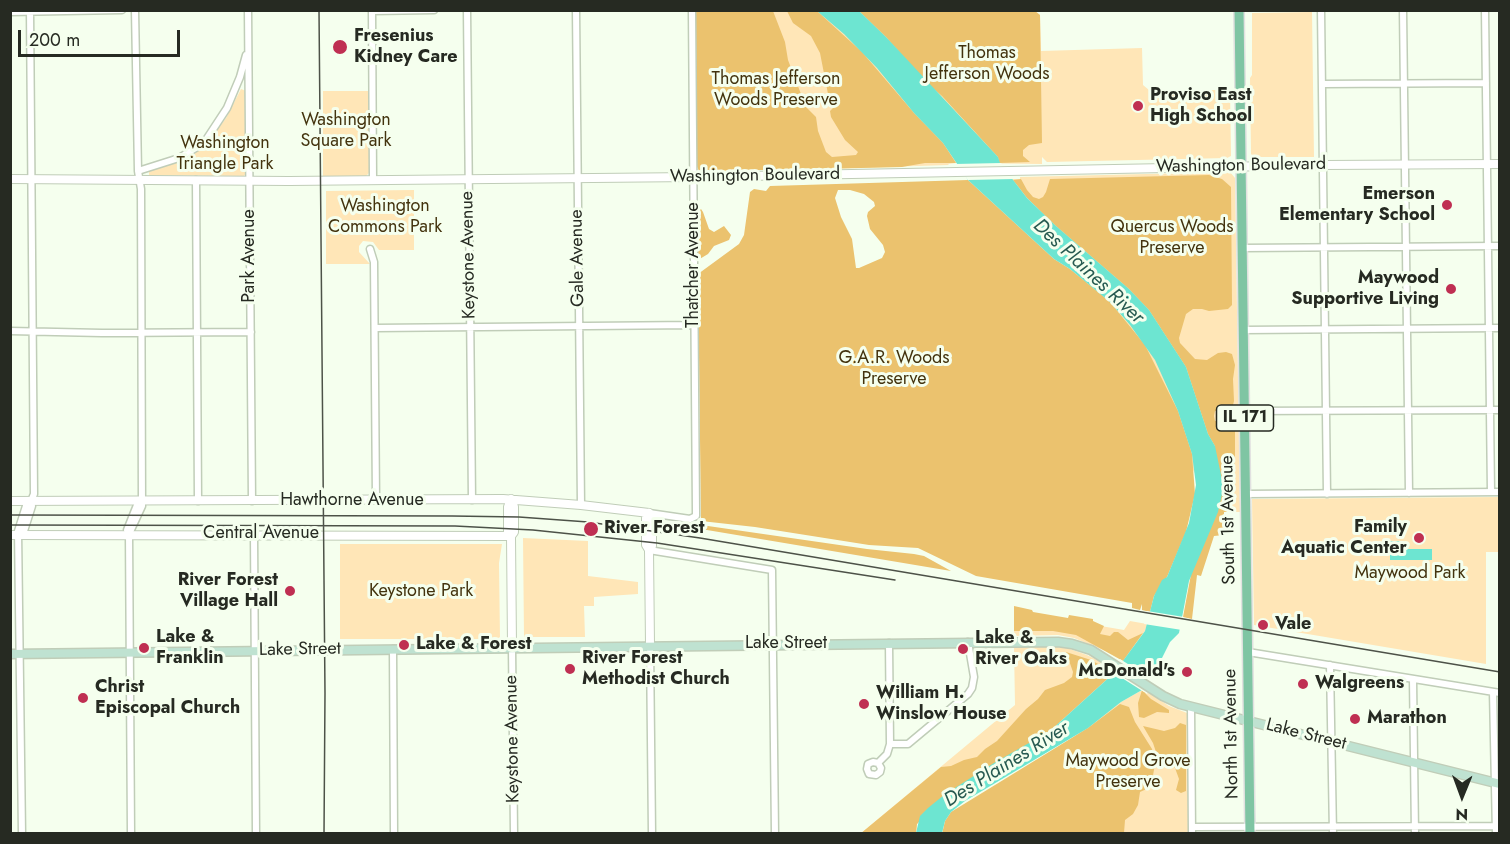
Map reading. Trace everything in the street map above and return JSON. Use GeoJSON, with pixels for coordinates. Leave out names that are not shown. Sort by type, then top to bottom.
{"type":"FeatureCollection","features":[{"type":"Feature","properties":{"kind":"main road","name":"South 1st Avenue"},"geometry":{"type":"LineString","coordinates":[[1239,10],[1248,634]]}},
{"type":"Feature","properties":{"kind":"main road","name":"North 1st Avenue"},"geometry":{"type":"LineString","coordinates":[[1248,634],[1250,830]]}},
{"type":"Feature","properties":{"kind":"main road","name":"Lake Street"},"geometry":{"type":"LineString","coordinates":[[15,654],[1058,642],[1084,647],[1104,657],[1172,701],[1497,783]]}},
{"type":"Feature","properties":{"kind":"street"},"geometry":{"type":"LineString","coordinates":[[10,12],[122,10]]}},
{"type":"Feature","properties":{"kind":"street"},"geometry":{"type":"LineString","coordinates":[[131,834],[129,534],[127,530],[141,501],[141,332],[135,10]]}},
{"type":"Feature","properties":{"kind":"street","name":"Park Avenue"},"geometry":{"type":"LineString","coordinates":[[248,10],[252,501]]}},
{"type":"Feature","properties":{"kind":"street"},"geometry":{"type":"LineString","coordinates":[[373,180],[372,11],[434,10]]}},
{"type":"Feature","properties":{"kind":"street","name":"Keystone Avenue"},"geometry":{"type":"LineString","coordinates":[[467,10],[472,500]]}},
{"type":"Feature","properties":{"kind":"street","name":"Gale Avenue"},"geometry":{"type":"LineString","coordinates":[[576,10],[581,505]]}},
{"type":"Feature","properties":{"kind":"street","name":"Thatcher Avenue"},"geometry":{"type":"LineString","coordinates":[[692,10],[696,513],[693,518]]}},
{"type":"Feature","properties":{"kind":"street"},"geometry":{"type":"LineString","coordinates":[[1321,10],[1328,494]]}},
{"type":"Feature","properties":{"kind":"street"},"geometry":{"type":"LineString","coordinates":[[1403,10],[1409,493]]}},
{"type":"Feature","properties":{"kind":"street"},"geometry":{"type":"LineString","coordinates":[[1485,10],[1491,492]]}},
{"type":"Feature","properties":{"kind":"street"},"geometry":{"type":"LineString","coordinates":[[22,834],[15,654],[15,535],[26,506],[34,494],[30,11]]}},
{"type":"Feature","properties":{"kind":"street"},"geometry":{"type":"LineString","coordinates":[[138,171],[179,158],[206,140],[221,119],[235,91],[246,58],[248,35]]}},
{"type":"Feature","properties":{"kind":"street"},"geometry":{"type":"LineString","coordinates":[[1323,84],[1486,82]]}},
{"type":"Feature","properties":{"kind":"street","name":"Washington Boulevard"},"geometry":{"type":"LineString","coordinates":[[10,179],[468,180],[1241,166],[1500,164]]}},
{"type":"Feature","properties":{"kind":"street"},"geometry":{"type":"LineString","coordinates":[[196,180],[198,501]]}},
{"type":"Feature","properties":{"kind":"street"},"geometry":{"type":"LineString","coordinates":[[1242,248],[1500,246]]}},
{"type":"Feature","properties":{"kind":"street"},"geometry":{"type":"LineString","coordinates":[[370,249],[374,262],[376,500]]}},
{"type":"Feature","properties":{"kind":"street"},"geometry":{"type":"LineString","coordinates":[[375,328],[694,325]]}},
{"type":"Feature","properties":{"kind":"street"},"geometry":{"type":"LineString","coordinates":[[1243,330],[1500,328]]}},
{"type":"Feature","properties":{"kind":"street"},"geometry":{"type":"LineString","coordinates":[[10,331],[251,332]]}},
{"type":"Feature","properties":{"kind":"street"},"geometry":{"type":"LineString","coordinates":[[1244,411],[1500,410]]}},
{"type":"Feature","properties":{"kind":"street"},"geometry":{"type":"LineString","coordinates":[[1245,494],[1500,492]]}},
{"type":"Feature","properties":{"kind":"street","name":"Keystone Avenue"},"geometry":{"type":"LineString","coordinates":[[511,499],[508,507],[508,532],[511,536],[514,834]]}},
{"type":"Feature","properties":{"kind":"street","name":"Hawthorne Avenue"},"geometry":{"type":"LineString","coordinates":[[10,501],[511,499],[693,518]]}},
{"type":"Feature","properties":{"kind":"street"},"geometry":{"type":"LineString","coordinates":[[649,513],[652,519],[652,546],[649,550],[652,834]]}},
{"type":"Feature","properties":{"kind":"street"},"geometry":{"type":"LineString","coordinates":[[254,534],[256,834]]}},
{"type":"Feature","properties":{"kind":"street","name":"Central Avenue"},"geometry":{"type":"LineString","coordinates":[[15,535],[511,536]]}},
{"type":"Feature","properties":{"kind":"street"},"geometry":{"type":"LineString","coordinates":[[649,550],[772,570],[775,834]]}},
{"type":"Feature","properties":{"kind":"street"},"geometry":{"type":"LineString","coordinates":[[890,744],[908,744],[968,694],[974,677],[968,642]]}},
{"type":"Feature","properties":{"kind":"street"},"geometry":{"type":"LineString","coordinates":[[878,763],[887,754],[890,744],[889,644]]}},
{"type":"Feature","properties":{"kind":"street"},"geometry":{"type":"LineString","coordinates":[[393,649],[394,834]]}},
{"type":"Feature","properties":{"kind":"street"},"geometry":{"type":"LineString","coordinates":[[1191,707],[1192,830],[1496,830],[1496,693],[1248,652]]}},
{"type":"Feature","properties":{"kind":"street"},"geometry":{"type":"LineString","coordinates":[[1330,665],[1333,830]]}},
{"type":"Feature","properties":{"kind":"street"},"geometry":{"type":"LineString","coordinates":[[1413,679],[1415,830]]}},
{"type":"Feature","properties":{"kind":"green space","name":"Thomas Jefferson Woods Preserve"},"geometry":{"type":"Polygon","coordinates":[[[696,11],[1035,11],[1040,15],[1041,51],[1142,48],[1143,85],[1149,90],[1230,90],[1231,156],[1227,158],[1047,162],[1042,157],[1042,164],[956,163],[699,171],[697,166],[696,11]]]}},
{"type":"Feature","properties":{"kind":"green space","name":"Thomas Jefferson Woods"},"geometry":{"type":"Polygon","coordinates":[[[696,11],[773,11],[785,42],[788,60],[806,107],[816,117],[818,131],[826,152],[832,157],[856,155],[858,152],[845,140],[831,117],[830,111],[833,108],[829,99],[820,53],[811,36],[793,23],[787,11],[817,11],[862,52],[943,143],[956,163],[925,163],[902,167],[699,171],[697,166],[696,11]]]}},
{"type":"Feature","properties":{"kind":"green space","name":"Thomas Jefferson Woods"},"geometry":{"type":"Polygon","coordinates":[[[859,11],[1035,11],[1040,15],[1042,143],[1029,145],[1023,150],[1023,156],[1030,162],[999,163],[998,157],[942,96],[859,11]]]}},
{"type":"Feature","properties":{"kind":"green space","name":"Proviso East High School"},"geometry":{"type":"Polygon","coordinates":[[[1312,12],[1314,157],[1253,157],[1251,154],[1250,78],[1252,75],[1252,13],[1312,12]]]}},
{"type":"Feature","properties":{"kind":"green space","name":"Washington Triangle Park"},"geometry":{"type":"Polygon","coordinates":[[[241,89],[246,91],[246,173],[244,176],[149,175],[149,171],[180,161],[210,139],[226,118],[241,89]]]}},
{"type":"Feature","properties":{"kind":"green space","name":"Washington Square Park"},"geometry":{"type":"Polygon","coordinates":[[[323,91],[369,91],[369,173],[366,176],[323,177],[323,91]]]}},
{"type":"Feature","properties":{"kind":"green space","name":"Quercus Woods Preserve"},"geometry":{"type":"Polygon","coordinates":[[[1230,172],[1235,178],[1240,512],[1218,512],[1037,207],[1012,179],[1230,172]]]}},
{"type":"Feature","properties":{"kind":"green space","name":"Quercus Woods Preserve"},"geometry":{"type":"Polygon","coordinates":[[[1209,175],[1222,179],[1231,187],[1232,305],[1228,309],[1209,311],[1193,309],[1186,314],[1179,338],[1180,343],[1195,359],[1207,360],[1218,353],[1232,354],[1235,365],[1232,409],[1215,411],[1214,416],[1215,421],[1235,423],[1235,479],[1230,490],[1229,512],[1224,512],[1224,535],[1214,536],[1201,576],[1197,575],[1192,619],[1183,617],[1215,446],[1208,434],[1186,367],[1149,310],[1129,289],[1056,226],[1027,198],[1013,180],[1021,179],[1033,197],[1039,199],[1046,192],[1050,179],[1209,175]]]}},
{"type":"Feature","properties":{"kind":"green space","name":"G.A.R. Woods Preserve"},"geometry":{"type":"Polygon","coordinates":[[[968,180],[1054,259],[1070,269],[1110,302],[1145,345],[1178,411],[1192,454],[1195,494],[1186,532],[1167,577],[1154,596],[1150,612],[1142,610],[1142,604],[1140,610],[1132,608],[1132,603],[976,576],[918,548],[869,545],[701,521],[698,274],[739,244],[744,235],[750,192],[754,189],[766,191],[770,186],[968,180]],[[838,190],[835,198],[852,239],[856,268],[859,268],[882,258],[885,252],[883,245],[870,229],[867,216],[875,206],[874,202],[864,194],[850,190],[838,190]]]}},
{"type":"Feature","properties":{"kind":"green space","name":"Washington Commons Park"},"geometry":{"type":"Polygon","coordinates":[[[414,190],[414,250],[379,250],[373,242],[363,241],[359,246],[359,252],[370,264],[326,264],[326,191],[414,190]]]}},
{"type":"Feature","properties":{"kind":"green space"},"geometry":{"type":"Polygon","coordinates":[[[698,209],[703,212],[709,229],[714,232],[724,226],[731,235],[729,240],[714,246],[708,254],[698,260],[698,209]]]}},
{"type":"Feature","properties":{"kind":"green space","name":"Maywood Park"},"geometry":{"type":"Polygon","coordinates":[[[1499,497],[1499,552],[1486,552],[1486,664],[1254,625],[1252,499],[1499,497]]]}},
{"type":"Feature","properties":{"kind":"green space"},"geometry":{"type":"Polygon","coordinates":[[[701,525],[914,554],[924,556],[951,571],[701,529],[701,525]]]}},
{"type":"Feature","properties":{"kind":"green space","name":"Keystone Park"},"geometry":{"type":"Polygon","coordinates":[[[523,538],[588,541],[588,576],[638,582],[638,594],[594,597],[594,606],[584,606],[585,637],[524,637],[523,538]]]}},
{"type":"Feature","properties":{"kind":"green space","name":"Keystone Park"},"geometry":{"type":"Polygon","coordinates":[[[340,544],[502,544],[499,563],[500,639],[340,639],[340,544]]]}},
{"type":"Feature","properties":{"kind":"green space"},"geometry":{"type":"Polygon","coordinates":[[[1014,606],[1068,618],[1069,615],[1093,619],[1104,626],[1100,634],[1110,636],[1118,632],[1128,640],[1143,633],[1123,661],[1076,635],[1053,631],[1014,631],[1014,606]]]}},
{"type":"Feature","properties":{"kind":"green space"},"geometry":{"type":"Polygon","coordinates":[[[1014,611],[1124,630],[1130,621],[1147,624],[1145,631],[1123,661],[1074,638],[1058,635],[1014,636],[1014,611]]]}},
{"type":"Feature","properties":{"kind":"green space"},"geometry":{"type":"Polygon","coordinates":[[[1014,647],[1067,648],[1087,655],[1101,662],[1100,664],[1114,673],[917,824],[916,833],[860,834],[1015,705],[1014,647]]]}},
{"type":"Feature","properties":{"kind":"green space"},"geometry":{"type":"Polygon","coordinates":[[[1066,652],[1091,660],[1114,673],[1050,731],[944,795],[917,824],[916,833],[860,834],[941,767],[977,757],[997,741],[1045,690],[1064,683],[1072,677],[1073,672],[1066,652]]]}},
{"type":"Feature","properties":{"kind":"green space","name":"Maywood Grove Preserve"},"geometry":{"type":"Polygon","coordinates":[[[1142,690],[1169,706],[1187,713],[1189,833],[942,834],[1121,702],[1142,690]]]}},
{"type":"Feature","properties":{"kind":"green space"},"geometry":{"type":"Polygon","coordinates":[[[1142,690],[1151,699],[1169,710],[1169,713],[1157,712],[1144,718],[1139,717],[1138,703],[1142,690]]]}},
{"type":"Feature","properties":{"kind":"green space","name":"Maywood Grove Preserve"},"geometry":{"type":"Polygon","coordinates":[[[1120,704],[1129,707],[1135,722],[1152,749],[1155,764],[1151,787],[1140,792],[1138,805],[1133,814],[1125,820],[1124,833],[942,834],[945,821],[951,812],[1088,728],[1120,704]]]}},
{"type":"Feature","properties":{"kind":"green space"},"geometry":{"type":"Polygon","coordinates":[[[1180,723],[1186,725],[1186,791],[1181,793],[1176,790],[1179,779],[1175,768],[1170,763],[1159,761],[1153,743],[1143,726],[1164,731],[1175,728],[1180,723]]]}},
{"type":"Feature","properties":{"kind":"water","name":"Des Plaines River"},"geometry":{"type":"Polygon","coordinates":[[[817,11],[859,11],[998,157],[1000,163],[1027,198],[1129,289],[1149,310],[1186,367],[1208,434],[1215,446],[1222,480],[1218,512],[1189,581],[1179,633],[1170,642],[1156,670],[1142,690],[1121,702],[1088,728],[965,801],[951,812],[945,821],[942,833],[916,833],[920,816],[944,795],[1050,731],[1114,673],[1145,631],[1154,596],[1162,580],[1167,577],[1189,523],[1196,485],[1192,454],[1178,411],[1155,360],[1130,325],[1110,302],[1070,269],[1054,259],[968,180],[943,143],[914,113],[877,68],[844,34],[817,11]]]}},
{"type":"Feature","properties":{"kind":"water"},"geometry":{"type":"Polygon","coordinates":[[[1390,541],[1401,541],[1401,549],[1432,549],[1432,560],[1390,560],[1390,541]]]}},
{"type":"Feature","properties":{"kind":"pier"},"geometry":{"type":"Polygon","coordinates":[[[1001,163],[1014,179],[968,180],[955,164],[1001,163]]]}},
{"type":"Feature","properties":{"kind":"pier"},"geometry":{"type":"Polygon","coordinates":[[[1147,611],[1184,617],[1182,630],[1144,624],[1147,611]]]}},
{"type":"Feature","properties":{"kind":"pier"},"geometry":{"type":"Polygon","coordinates":[[[1120,659],[1153,680],[1144,692],[1111,671],[1120,659]]]}},
{"type":"Feature","properties":{"kind":"railway"},"geometry":{"type":"LineString","coordinates":[[319,10],[325,693],[324,834]]}},
{"type":"Feature","properties":{"kind":"railway"},"geometry":{"type":"LineString","coordinates":[[10,515],[452,516],[519,517],[588,522],[700,538],[1500,672]]}},
{"type":"Feature","properties":{"kind":"railway"},"geometry":{"type":"LineString","coordinates":[[10,525],[455,526],[533,530],[657,543],[895,580]]}},
{"type":"Feature","properties":{"kind":"place","name":"Fresenius Kidney Care"},"geometry":{"type":"Point","coordinates":[340,47]}},
{"type":"Feature","properties":{"kind":"place","name":"Proviso East High School"},"geometry":{"type":"Point","coordinates":[1138,106]}},
{"type":"Feature","properties":{"kind":"place","name":"Emerson Elementary School"},"geometry":{"type":"Point","coordinates":[1447,205]}},
{"type":"Feature","properties":{"kind":"place","name":"Maywood Supportive Living"},"geometry":{"type":"Point","coordinates":[1451,289]}},
{"type":"Feature","properties":{"kind":"place","name":"River Forest"},"geometry":{"type":"Point","coordinates":[591,529]}},
{"type":"Feature","properties":{"kind":"place","name":"Family Aquatic Center"},"geometry":{"type":"Point","coordinates":[1419,538]}},
{"type":"Feature","properties":{"kind":"place","name":"River Forest Village Hall"},"geometry":{"type":"Point","coordinates":[290,591]}},
{"type":"Feature","properties":{"kind":"place","name":"Vale"},"geometry":{"type":"Point","coordinates":[1263,625]}},
{"type":"Feature","properties":{"kind":"place","name":"Lake & Forest"},"geometry":{"type":"Point","coordinates":[404,645]}},
{"type":"Feature","properties":{"kind":"place","name":"Lake & Franklin"},"geometry":{"type":"Point","coordinates":[144,648]}},
{"type":"Feature","properties":{"kind":"place","name":"Lake & River Oaks"},"geometry":{"type":"Point","coordinates":[963,649]}},
{"type":"Feature","properties":{"kind":"place","name":"River Forest Methodist Church"},"geometry":{"type":"Point","coordinates":[570,669]}},
{"type":"Feature","properties":{"kind":"place","name":"McDonald's"},"geometry":{"type":"Point","coordinates":[1187,672]}},
{"type":"Feature","properties":{"kind":"place","name":"Walgreens"},"geometry":{"type":"Point","coordinates":[1303,684]}},
{"type":"Feature","properties":{"kind":"place","name":"Christ Episcopal Church"},"geometry":{"type":"Point","coordinates":[83,698]}},
{"type":"Feature","properties":{"kind":"place","name":"William H. Winslow House"},"geometry":{"type":"Point","coordinates":[864,704]}},
{"type":"Feature","properties":{"kind":"place","name":"Marathon"},"geometry":{"type":"Point","coordinates":[1355,719]}}]}
